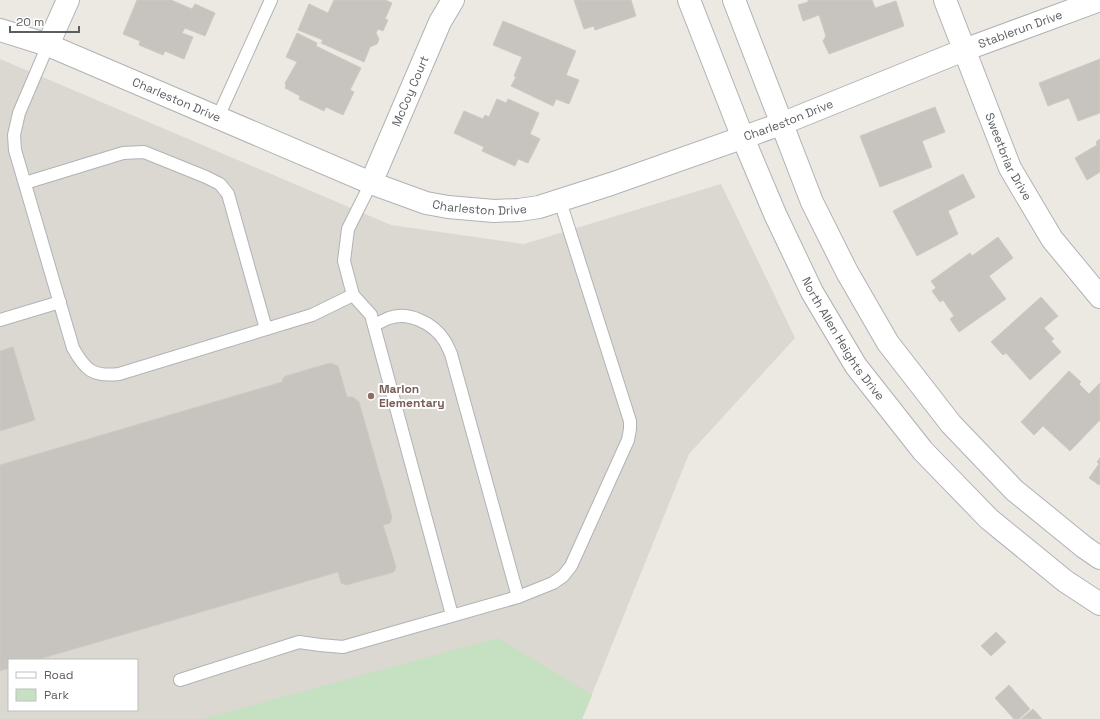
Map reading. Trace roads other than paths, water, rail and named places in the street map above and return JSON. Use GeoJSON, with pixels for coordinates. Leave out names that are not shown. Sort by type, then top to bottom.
{"type":"FeatureCollection","features":[{"type":"Feature","properties":{"kind":"street"},"geometry":{"type":"LineString","coordinates":[[48,45],[68,0]]}},
{"type":"Feature","properties":{"kind":"street","name":"McCoy Court"},"geometry":{"type":"LineString","coordinates":[[371,183],[440,22],[453,0]]}},
{"type":"Feature","properties":{"kind":"street","name":"North Allen Heights Drive"},"geometry":{"type":"LineString","coordinates":[[689,0],[743,138],[775,214],[812,292],[856,366],[923,451],[989,519],[1065,582],[1100,604]]}},
{"type":"Feature","properties":{"kind":"street"},"geometry":{"type":"LineString","coordinates":[[734,0],[781,124],[816,209],[847,272],[888,343],[950,424],[1014,490],[1084,548],[1100,558]]}},
{"type":"Feature","properties":{"kind":"street","name":"Sweetbriar Drive"},"geometry":{"type":"LineString","coordinates":[[945,0],[1010,168],[1052,239],[1100,297]]}},
{"type":"Feature","properties":{"kind":"street","name":"Stablerun Drive"},"geometry":{"type":"LineString","coordinates":[[964,50],[1100,0]]}},
{"type":"Feature","properties":{"kind":"street","name":"Charleston Drive"},"geometry":{"type":"LineString","coordinates":[[0,30],[48,45],[371,183],[426,203],[473,210],[494,211],[519,210],[539,207],[560,201],[781,124],[964,50]]}},
{"type":"Feature","properties":{"kind":"lane"},"geometry":{"type":"LineString","coordinates":[[218,117],[271,0]]}},
{"type":"Feature","properties":{"kind":"lane"},"geometry":{"type":"LineString","coordinates":[[48,45],[19,113],[14,135],[15,150],[73,348],[82,364],[93,372],[106,376],[119,374],[312,315],[352,296]]}},
{"type":"Feature","properties":{"kind":"lane"},"geometry":{"type":"LineString","coordinates":[[25,183],[124,153],[144,152],[220,184],[228,194],[266,329]]}},
{"type":"Feature","properties":{"kind":"lane"},"geometry":{"type":"LineString","coordinates":[[371,183],[348,229],[344,261],[352,296],[371,315],[452,615]]}},
{"type":"Feature","properties":{"kind":"lane"},"geometry":{"type":"LineString","coordinates":[[180,680],[298,642],[343,647],[518,597],[553,583],[563,576],[571,566],[628,440],[630,421],[560,201]]}},
{"type":"Feature","properties":{"kind":"lane"},"geometry":{"type":"LineString","coordinates":[[0,320],[60,302]]}},
{"type":"Feature","properties":{"kind":"lane"},"geometry":{"type":"LineString","coordinates":[[374,325],[390,318],[406,317],[421,320],[434,328],[445,340],[451,354],[518,597]]}},
{"type":"Feature","properties":{"kind":"place","name":"Marion Elementary"},"geometry":{"type":"Point","coordinates":[371,396]}}]}
